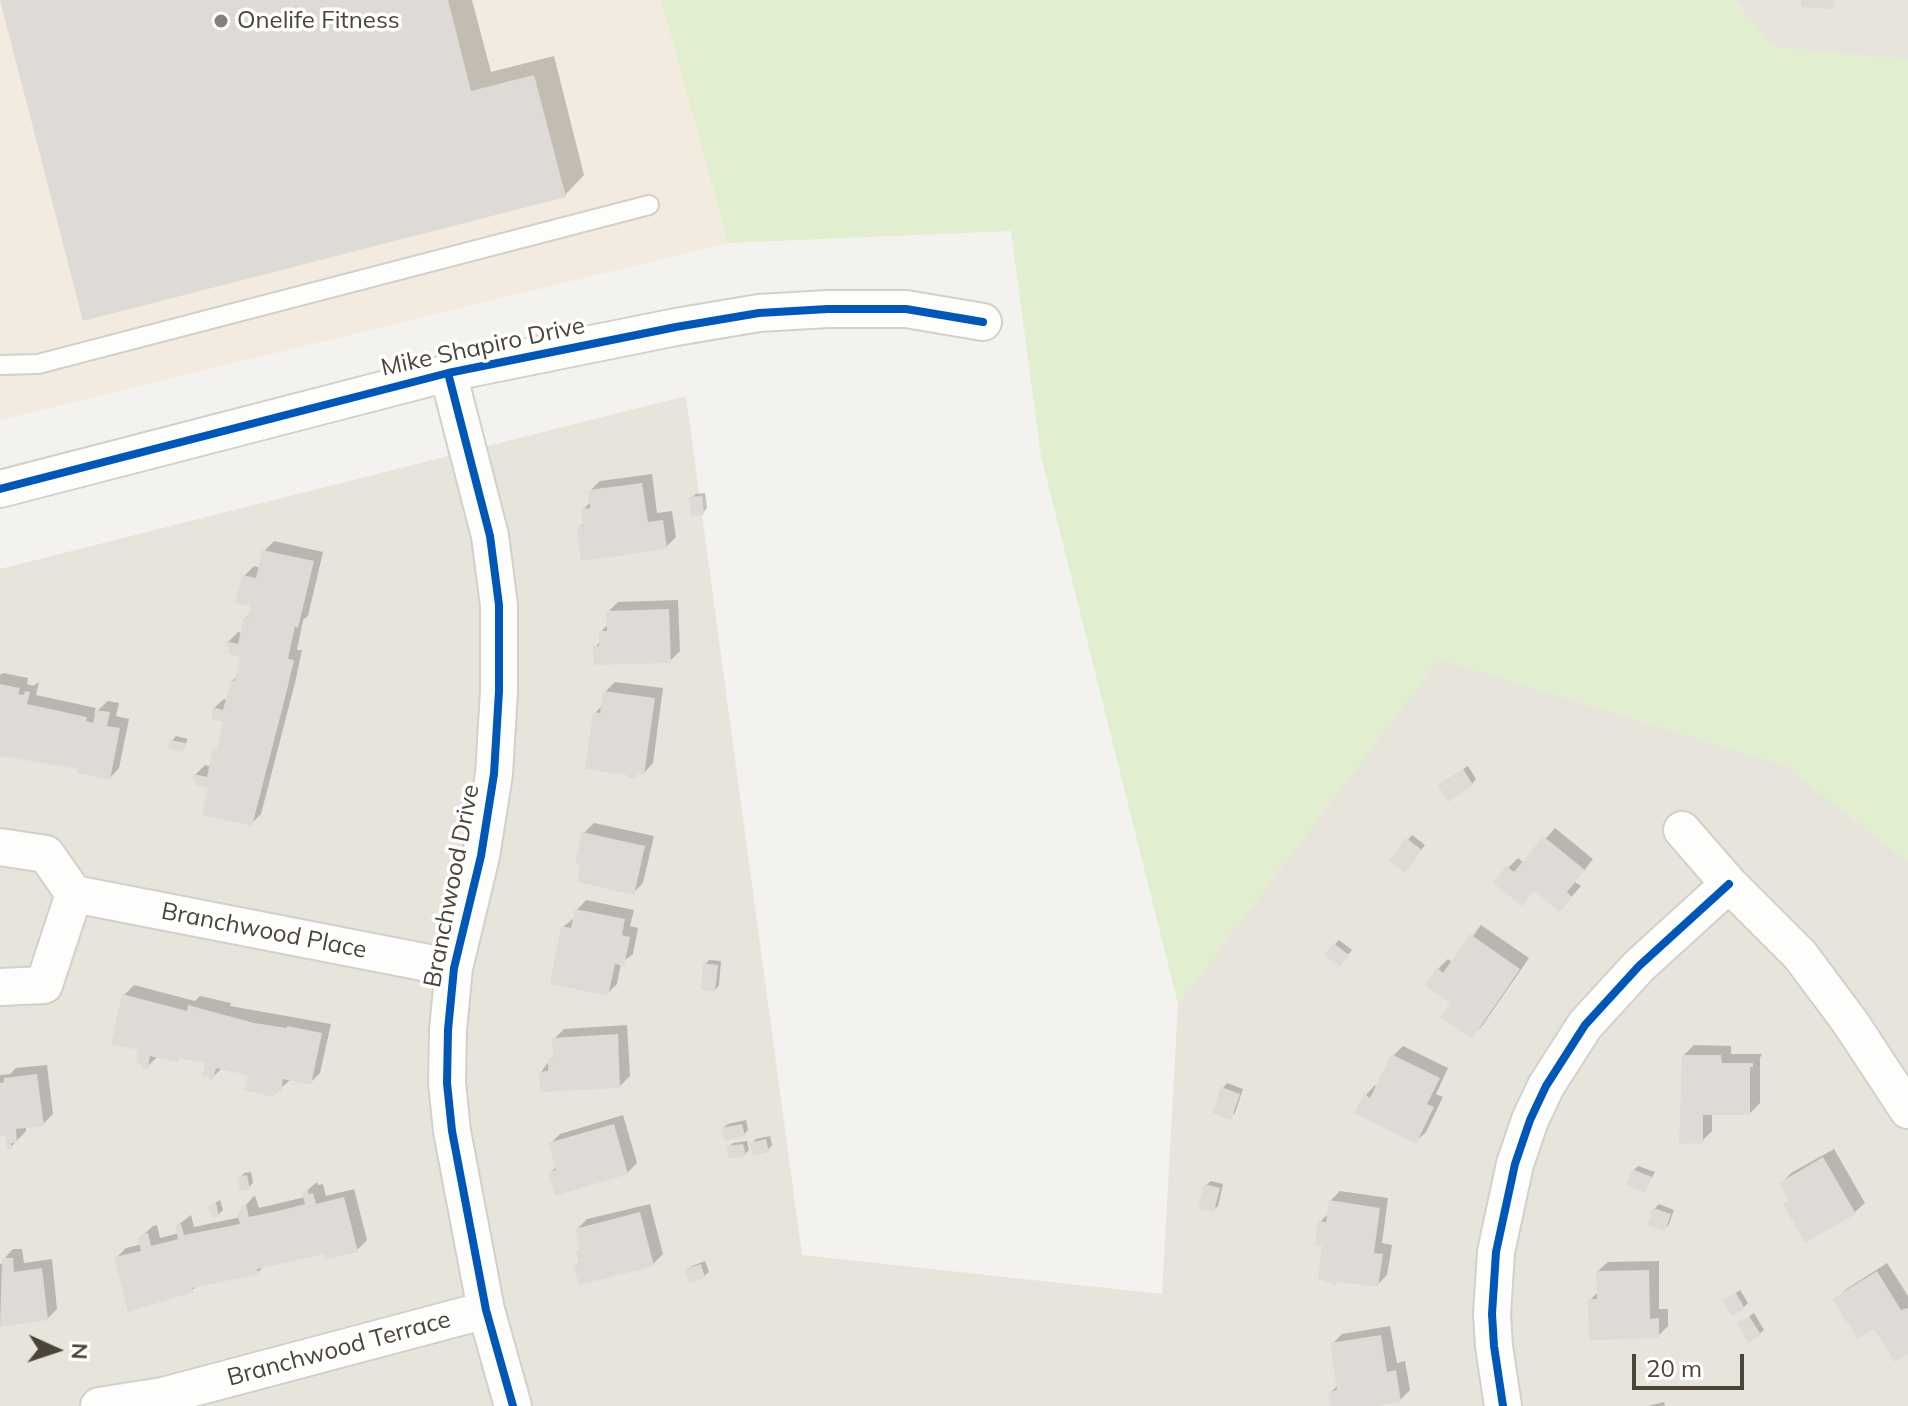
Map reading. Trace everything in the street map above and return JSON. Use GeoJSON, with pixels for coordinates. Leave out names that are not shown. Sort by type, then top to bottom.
{"type":"FeatureCollection","features":[{"type":"Feature","properties":{"kind":"street","name":"Mike Shapiro Drive"},"geometry":{"type":"LineString","coordinates":[[0,489],[448,373],[676,327],[759,313],[828,309],[906,309],[983,322]]}},
{"type":"Feature","properties":{"kind":"street","name":"Branchwood Drive"},"geometry":{"type":"LineString","coordinates":[[448,373],[490,536],[499,605],[499,691],[494,774],[481,856],[454,968],[447,1083],[452,1131],[486,1310],[513,1406]]}},
{"type":"Feature","properties":{"kind":"street"},"geometry":{"type":"LineString","coordinates":[[1682,830],[1729,884],[1800,955],[1850,1022],[1908,1110]]}},
{"type":"Feature","properties":{"kind":"street"},"geometry":{"type":"LineString","coordinates":[[0,847],[46,854],[74,894],[44,985],[0,987]]}},
{"type":"Feature","properties":{"kind":"street"},"geometry":{"type":"LineString","coordinates":[[1503,1406],[1493,1335],[1496,1252],[1515,1164],[1530,1120],[1546,1086],[1585,1025],[1639,966],[1729,884]]}},
{"type":"Feature","properties":{"kind":"street","name":"Branchwood Place"},"geometry":{"type":"LineString","coordinates":[[74,894],[454,968]]}},
{"type":"Feature","properties":{"kind":"street","name":"Branchwood Terrace"},"geometry":{"type":"LineString","coordinates":[[99,1406],[164,1401],[486,1310]]}},
{"type":"Feature","properties":{"kind":"lane"},"geometry":{"type":"LineString","coordinates":[[0,365],[38,364],[649,205]]}},
{"type":"Feature","properties":{"kind":"shaded area"},"geometry":{"type":"Polygon","coordinates":[[[0,0],[661,0],[728,243],[0,420],[0,0]]]}},
{"type":"Feature","properties":{"kind":"shaded area"},"geometry":{"type":"Polygon","coordinates":[[[1735,0],[1908,0],[1908,60],[1772,47],[1735,0]]]}},
{"type":"Feature","properties":{"kind":"shaded area"},"geometry":{"type":"Polygon","coordinates":[[[686,396],[802,1255],[1162,1294],[1178,1004],[1439,659],[1786,766],[1908,862],[1908,1406],[0,1406],[0,569],[686,396]]]}},
{"type":"Feature","properties":{"kind":"green space"},"geometry":{"type":"Polygon","coordinates":[[[661,0],[1735,0],[1772,47],[1908,60],[1908,862],[1786,766],[1439,659],[1178,1004],[1041,456],[1011,231],[728,243],[661,0]]]}},
{"type":"Feature","properties":{"kind":"building"},"geometry":{"type":"Polygon","coordinates":[[[0,0],[448,0],[471,91],[534,75],[566,197],[83,321],[0,0]]]}},
{"type":"Feature","properties":{"kind":"building"},"geometry":{"type":"Polygon","coordinates":[[[1801,0],[1835,0],[1834,9],[1801,7],[1801,0]]]}},
{"type":"Feature","properties":{"kind":"building"},"geometry":{"type":"Polygon","coordinates":[[[642,483],[648,522],[663,520],[667,549],[581,561],[577,527],[583,526],[581,509],[590,508],[588,490],[642,483]]]}},
{"type":"Feature","properties":{"kind":"building"},"geometry":{"type":"Polygon","coordinates":[[[702,496],[704,515],[691,516],[689,497],[702,496]]]}},
{"type":"Feature","properties":{"kind":"building"},"geometry":{"type":"Polygon","coordinates":[[[262,550],[314,561],[298,628],[295,626],[288,659],[294,660],[252,826],[202,815],[208,787],[195,785],[193,774],[207,777],[213,748],[217,749],[223,722],[212,720],[212,707],[223,710],[231,680],[235,681],[240,657],[228,654],[226,641],[238,644],[244,617],[248,617],[250,606],[235,603],[242,575],[256,578],[262,550]]]}},
{"type":"Feature","properties":{"kind":"building"},"geometry":{"type":"Polygon","coordinates":[[[669,609],[671,663],[594,665],[593,646],[599,646],[599,631],[607,631],[606,611],[669,609]]]}},
{"type":"Feature","properties":{"kind":"building"},"geometry":{"type":"Polygon","coordinates":[[[0,684],[20,688],[18,694],[30,692],[27,704],[87,717],[86,721],[93,723],[96,710],[110,712],[107,726],[120,728],[110,780],[77,773],[78,769],[0,756],[0,684]]]}},
{"type":"Feature","properties":{"kind":"building"},"geometry":{"type":"Polygon","coordinates":[[[603,691],[655,698],[644,775],[637,774],[636,779],[585,769],[593,712],[600,713],[603,691]]]}},
{"type":"Feature","properties":{"kind":"building"},"geometry":{"type":"Polygon","coordinates":[[[170,740],[185,743],[183,752],[168,749],[170,740]]]}},
{"type":"Feature","properties":{"kind":"building"},"geometry":{"type":"Polygon","coordinates":[[[1463,769],[1473,785],[1448,802],[1438,785],[1463,769]]]}},
{"type":"Feature","properties":{"kind":"building"},"geometry":{"type":"Polygon","coordinates":[[[582,832],[645,846],[634,895],[577,882],[580,865],[575,864],[582,832]]]}},
{"type":"Feature","properties":{"kind":"building"},"geometry":{"type":"Polygon","coordinates":[[[1543,836],[1585,870],[1567,892],[1572,897],[1560,912],[1534,891],[1522,906],[1493,883],[1506,866],[1514,872],[1543,836]]]}},
{"type":"Feature","properties":{"kind":"building"},"geometry":{"type":"Polygon","coordinates":[[[1406,838],[1422,850],[1405,873],[1389,861],[1406,838]]]}},
{"type":"Feature","properties":{"kind":"building"},"geometry":{"type":"Polygon","coordinates":[[[575,909],[625,919],[622,935],[630,937],[624,966],[615,964],[608,996],[550,984],[561,926],[571,928],[575,909]]]}},
{"type":"Feature","properties":{"kind":"building"},"geometry":{"type":"Polygon","coordinates":[[[1470,934],[1520,969],[1472,1039],[1440,1017],[1450,1003],[1425,985],[1437,967],[1443,973],[1470,934]]]}},
{"type":"Feature","properties":{"kind":"building"},"geometry":{"type":"Polygon","coordinates":[[[1333,943],[1349,955],[1340,967],[1324,955],[1333,943]]]}},
{"type":"Feature","properties":{"kind":"building"},"geometry":{"type":"Polygon","coordinates":[[[703,963],[718,965],[715,992],[701,990],[703,963]]]}},
{"type":"Feature","properties":{"kind":"building"},"geometry":{"type":"Polygon","coordinates":[[[122,994],[187,1011],[188,1005],[254,1023],[322,1033],[311,1085],[283,1079],[281,1092],[276,1091],[274,1097],[244,1090],[248,1076],[243,1074],[216,1068],[213,1080],[209,1080],[209,1077],[202,1076],[205,1063],[179,1058],[178,1062],[150,1056],[148,1069],[142,1068],[142,1065],[136,1064],[138,1050],[111,1044],[122,994]]]}},
{"type":"Feature","properties":{"kind":"building"},"geometry":{"type":"Polygon","coordinates":[[[618,1034],[620,1088],[540,1092],[539,1072],[548,1071],[548,1058],[553,1057],[552,1038],[618,1034]]]}},
{"type":"Feature","properties":{"kind":"building"},"geometry":{"type":"Polygon","coordinates":[[[1391,1054],[1440,1078],[1427,1104],[1434,1107],[1416,1144],[1354,1113],[1364,1094],[1370,1098],[1391,1054]]]}},
{"type":"Feature","properties":{"kind":"building"},"geometry":{"type":"Polygon","coordinates":[[[1682,1055],[1721,1055],[1722,1063],[1753,1063],[1750,1067],[1750,1115],[1703,1115],[1703,1143],[1679,1144],[1682,1055]]]}},
{"type":"Feature","properties":{"kind":"building"},"geometry":{"type":"Polygon","coordinates":[[[37,1074],[44,1126],[16,1129],[17,1143],[11,1143],[12,1149],[7,1149],[5,1136],[0,1136],[0,1083],[4,1082],[4,1078],[37,1074]]]}},
{"type":"Feature","properties":{"kind":"building"},"geometry":{"type":"Polygon","coordinates":[[[1221,1087],[1240,1094],[1231,1120],[1212,1113],[1221,1087]]]}},
{"type":"Feature","properties":{"kind":"building"},"geometry":{"type":"Polygon","coordinates":[[[614,1124],[628,1174],[555,1196],[548,1172],[556,1170],[548,1143],[614,1124]]]}},
{"type":"Feature","properties":{"kind":"building"},"geometry":{"type":"Polygon","coordinates":[[[742,1124],[745,1136],[724,1141],[721,1128],[742,1124]]]}},
{"type":"Feature","properties":{"kind":"building"},"geometry":{"type":"Polygon","coordinates":[[[766,1139],[769,1152],[753,1156],[749,1143],[766,1139]]]}},
{"type":"Feature","properties":{"kind":"building"},"geometry":{"type":"Polygon","coordinates":[[[743,1144],[746,1156],[729,1159],[726,1146],[743,1144]]]}},
{"type":"Feature","properties":{"kind":"building"},"geometry":{"type":"Polygon","coordinates":[[[1823,1157],[1856,1214],[1805,1243],[1783,1204],[1789,1200],[1779,1183],[1823,1157]]]}},
{"type":"Feature","properties":{"kind":"building"},"geometry":{"type":"Polygon","coordinates":[[[1632,1169],[1652,1177],[1645,1193],[1626,1185],[1632,1169]]]}},
{"type":"Feature","properties":{"kind":"building"},"geometry":{"type":"Polygon","coordinates":[[[247,1175],[250,1189],[240,1191],[237,1177],[247,1175]]]}},
{"type":"Feature","properties":{"kind":"building"},"geometry":{"type":"Polygon","coordinates":[[[1204,1184],[1220,1188],[1214,1212],[1198,1209],[1204,1184]]]}},
{"type":"Feature","properties":{"kind":"building"},"geometry":{"type":"Polygon","coordinates":[[[308,1190],[308,1194],[313,1193],[316,1204],[344,1197],[358,1252],[325,1260],[324,1254],[257,1269],[259,1274],[192,1288],[194,1292],[128,1312],[114,1257],[141,1251],[138,1238],[141,1235],[148,1233],[151,1246],[178,1239],[175,1225],[181,1224],[184,1235],[240,1224],[237,1212],[242,1211],[241,1206],[246,1205],[249,1217],[278,1211],[305,1204],[302,1192],[308,1190]]]}},
{"type":"Feature","properties":{"kind":"building"},"geometry":{"type":"Polygon","coordinates":[[[1329,1200],[1380,1208],[1374,1253],[1383,1254],[1378,1287],[1337,1282],[1337,1285],[1318,1279],[1322,1246],[1315,1245],[1318,1221],[1326,1222],[1329,1200]]]}},
{"type":"Feature","properties":{"kind":"building"},"geometry":{"type":"Polygon","coordinates":[[[216,1203],[219,1216],[212,1218],[208,1205],[216,1203]]]}},
{"type":"Feature","properties":{"kind":"building"},"geometry":{"type":"Polygon","coordinates":[[[1653,1208],[1671,1214],[1665,1231],[1647,1225],[1653,1208]]]}},
{"type":"Feature","properties":{"kind":"building"},"geometry":{"type":"Polygon","coordinates":[[[640,1212],[654,1266],[579,1285],[573,1265],[579,1264],[576,1251],[580,1250],[575,1229],[640,1212]]]}},
{"type":"Feature","properties":{"kind":"building"},"geometry":{"type":"Polygon","coordinates":[[[2,1258],[13,1258],[14,1272],[42,1268],[48,1320],[0,1327],[2,1258]]]}},
{"type":"Feature","properties":{"kind":"building"},"geometry":{"type":"Polygon","coordinates":[[[701,1264],[705,1278],[689,1283],[685,1269],[701,1264]]]}},
{"type":"Feature","properties":{"kind":"building"},"geometry":{"type":"Polygon","coordinates":[[[1649,1270],[1650,1319],[1659,1318],[1659,1338],[1589,1340],[1588,1299],[1597,1299],[1596,1271],[1649,1270]]]}},
{"type":"Feature","properties":{"kind":"building"},"geometry":{"type":"Polygon","coordinates":[[[1877,1271],[1901,1310],[1908,1308],[1908,1354],[1895,1362],[1874,1329],[1858,1339],[1832,1299],[1877,1271]]]}},
{"type":"Feature","properties":{"kind":"building"},"geometry":{"type":"Polygon","coordinates":[[[1736,1293],[1745,1309],[1732,1316],[1723,1300],[1736,1293]]]}},
{"type":"Feature","properties":{"kind":"building"},"geometry":{"type":"Polygon","coordinates":[[[1749,1316],[1761,1335],[1748,1343],[1737,1323],[1749,1316]]]}},
{"type":"Feature","properties":{"kind":"building"},"geometry":{"type":"Polygon","coordinates":[[[1381,1335],[1387,1372],[1396,1370],[1401,1402],[1377,1406],[1331,1406],[1328,1392],[1337,1390],[1330,1343],[1381,1335]]]}},
{"type":"Feature","properties":{"kind":"cycle path"},"geometry":{"type":"LineString","coordinates":[[0,489],[448,373],[676,327],[759,313],[828,309],[906,309],[983,322]]}},
{"type":"Feature","properties":{"kind":"cycle path"},"geometry":{"type":"LineString","coordinates":[[448,373],[490,536],[499,605],[499,691],[494,774],[481,856],[454,968],[447,1083],[452,1131],[486,1310],[513,1406]]}},
{"type":"Feature","properties":{"kind":"cycle path"},"geometry":{"type":"LineString","coordinates":[[1503,1406],[1492,1314],[1496,1252],[1515,1164],[1530,1120],[1546,1086],[1585,1025],[1639,966],[1729,884]]}},
{"type":"Feature","properties":{"kind":"place","name":"Onelife Fitness"},"geometry":{"type":"Point","coordinates":[221,21]}}]}
